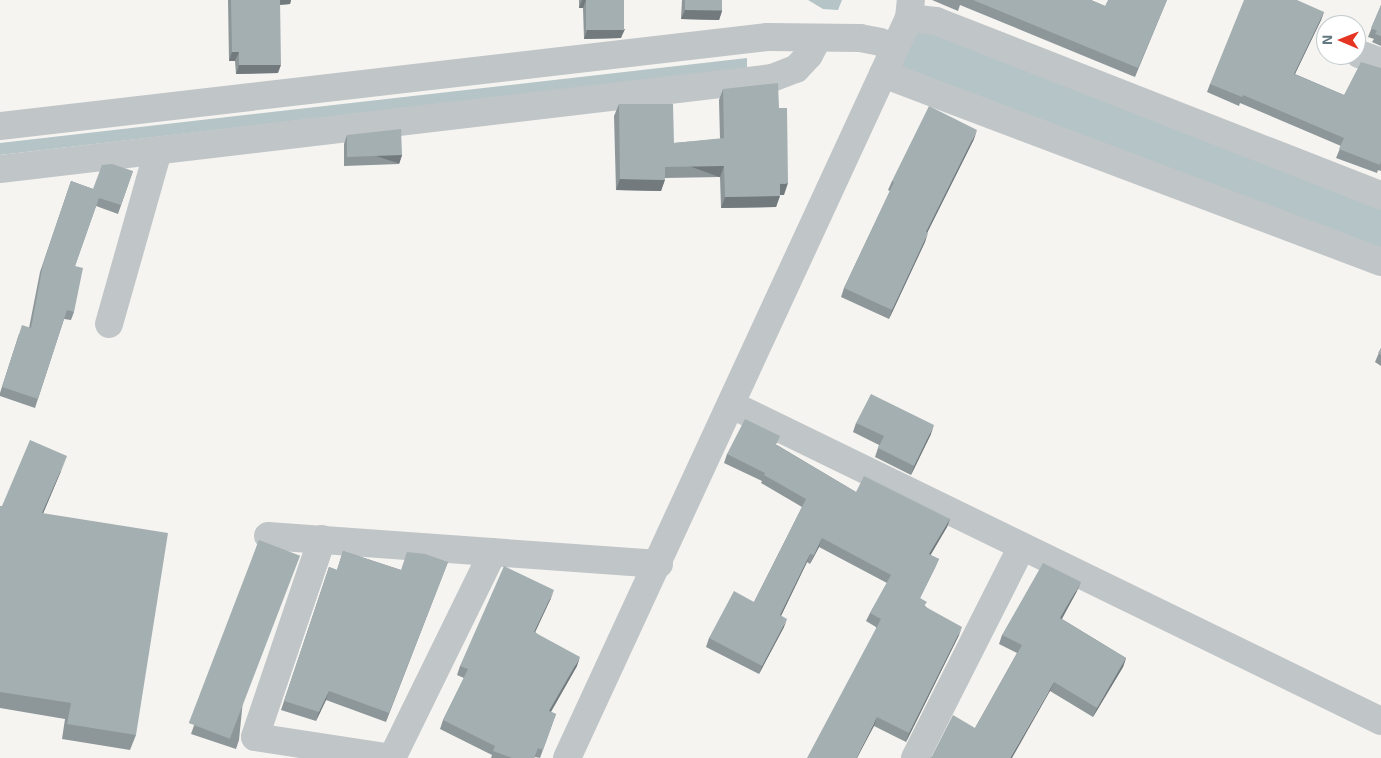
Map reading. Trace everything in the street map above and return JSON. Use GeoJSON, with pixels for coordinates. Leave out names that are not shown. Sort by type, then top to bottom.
{"type":"FeatureCollection","features":[{"type":"Feature","properties":{"kind":"street"},"geometry":{"type":"LineString","coordinates":[[567,758],[732,405],[883,74],[910,9],[936,22],[1381,195]]}},
{"type":"Feature","properties":{"kind":"street"},"geometry":{"type":"LineString","coordinates":[[0,126],[767,37],[860,38],[895,47]]}},
{"type":"Feature","properties":{"kind":"street"},"geometry":{"type":"LineString","coordinates":[[0,169],[772,78],[796,68],[809,54],[818,38]]}},
{"type":"Feature","properties":{"kind":"street"},"geometry":{"type":"LineString","coordinates":[[883,74],[1381,262]]}},
{"type":"Feature","properties":{"kind":"street"},"geometry":{"type":"LineString","coordinates":[[109,324],[158,151]]}},
{"type":"Feature","properties":{"kind":"street"},"geometry":{"type":"LineString","coordinates":[[732,405],[1381,721]]}},
{"type":"Feature","properties":{"kind":"street"},"geometry":{"type":"LineString","coordinates":[[268,536],[659,564]]}},
{"type":"Feature","properties":{"kind":"street"},"geometry":{"type":"LineString","coordinates":[[322,540],[255,737],[392,758],[493,552]]}},
{"type":"Feature","properties":{"kind":"street"},"geometry":{"type":"LineString","coordinates":[[915,758],[1022,546]]}},
{"type":"Feature","properties":{"kind":"shaded area"},"geometry":{"type":"Polygon","coordinates":[[[808,0],[842,0],[838,10],[823,9],[808,0]]]}},
{"type":"Feature","properties":{"kind":"shaded area"},"geometry":{"type":"Polygon","coordinates":[[[747,58],[747,68],[0,155],[0,143],[747,58]]]}},
{"type":"Feature","properties":{"kind":"building"},"geometry":{"type":"Polygon","coordinates":[[[231,0],[280,0],[281,65],[239,65],[239,52],[232,52],[231,0]]]}},
{"type":"Feature","properties":{"kind":"building"},"geometry":{"type":"Polygon","coordinates":[[[586,0],[624,0],[624,30],[586,30],[586,0]]]}},
{"type":"Feature","properties":{"kind":"building"},"geometry":{"type":"Polygon","coordinates":[[[685,0],[722,0],[722,10],[685,10],[685,0]]]}},
{"type":"Feature","properties":{"kind":"building"},"geometry":{"type":"Polygon","coordinates":[[[973,0],[1091,0],[1105,6],[1108,0],[1167,0],[1138,68],[973,0]]]}},
{"type":"Feature","properties":{"kind":"building"},"geometry":{"type":"Polygon","coordinates":[[[1244,0],[1297,0],[1324,12],[1323,15],[1316,15],[1316,29],[1294,74],[1344,95],[1359,65],[1366,64],[1381,68],[1380,165],[1339,149],[1344,138],[1243,95],[1242,97],[1210,84],[1244,0]]]}},
{"type":"Feature","properties":{"kind":"building"},"geometry":{"type":"Polygon","coordinates":[[[1381,5],[1381,36],[1375,34],[1377,31],[1371,28],[1381,5]]]}},
{"type":"Feature","properties":{"kind":"building"},"geometry":{"type":"Polygon","coordinates":[[[778,83],[779,108],[787,108],[788,183],[780,184],[780,196],[725,197],[724,166],[665,167],[665,180],[620,179],[619,104],[673,104],[674,143],[724,138],[723,89],[778,83]]]}},
{"type":"Feature","properties":{"kind":"building"},"geometry":{"type":"Polygon","coordinates":[[[929,106],[977,130],[926,232],[928,233],[892,310],[844,288],[894,182],[892,181],[929,106]]]}},
{"type":"Feature","properties":{"kind":"building"},"geometry":{"type":"Polygon","coordinates":[[[401,129],[402,155],[347,157],[347,135],[401,129]]]}},
{"type":"Feature","properties":{"kind":"building"},"geometry":{"type":"Polygon","coordinates":[[[112,164],[133,171],[121,205],[99,198],[75,266],[83,268],[74,312],[67,310],[38,399],[2,387],[22,325],[31,328],[43,264],[71,181],[93,189],[102,165],[112,164]]]}},
{"type":"Feature","properties":{"kind":"building"},"geometry":{"type":"Polygon","coordinates":[[[871,394],[934,425],[914,466],[878,448],[884,436],[856,423],[871,394]]]}},
{"type":"Feature","properties":{"kind":"building"},"geometry":{"type":"Polygon","coordinates":[[[745,419],[780,436],[776,445],[856,492],[864,476],[950,519],[929,554],[939,559],[920,598],[927,602],[924,606],[962,627],[909,733],[877,717],[856,758],[807,758],[881,619],[870,613],[891,575],[822,538],[814,555],[810,554],[780,615],[787,619],[762,666],[709,638],[734,591],[754,602],[806,499],[764,475],[765,473],[727,454],[745,419]]]}},
{"type":"Feature","properties":{"kind":"building"},"geometry":{"type":"Polygon","coordinates":[[[30,440],[67,456],[42,513],[168,533],[136,735],[67,724],[71,703],[0,692],[0,506],[2,506],[30,440]]]}},
{"type":"Feature","properties":{"kind":"building"},"geometry":{"type":"Polygon","coordinates":[[[259,540],[300,556],[230,739],[189,723],[259,540]]]}},
{"type":"Feature","properties":{"kind":"building"},"geometry":{"type":"Polygon","coordinates":[[[343,551],[401,570],[407,552],[425,554],[448,562],[389,713],[329,691],[319,712],[284,701],[329,567],[337,570],[343,551]]]}},
{"type":"Feature","properties":{"kind":"building"},"geometry":{"type":"Polygon","coordinates":[[[1043,563],[1081,582],[1060,618],[1126,658],[1097,708],[1054,682],[1010,758],[930,758],[953,715],[975,728],[1022,645],[1002,635],[1043,563]]]}},
{"type":"Feature","properties":{"kind":"building"},"geometry":{"type":"Polygon","coordinates":[[[504,566],[554,590],[534,632],[580,657],[549,711],[556,714],[543,750],[538,748],[534,758],[512,758],[493,751],[495,746],[443,720],[468,669],[460,666],[504,566]]]}},
{"type":"Feature","properties":{"kind":"waterway"},"geometry":{"type":"LineString","coordinates":[[912,57],[920,40],[1381,216]]}},
{"type":"Feature","properties":{"kind":"waterway"},"geometry":{"type":"LineString","coordinates":[[912,57],[1381,238]]}}]}
